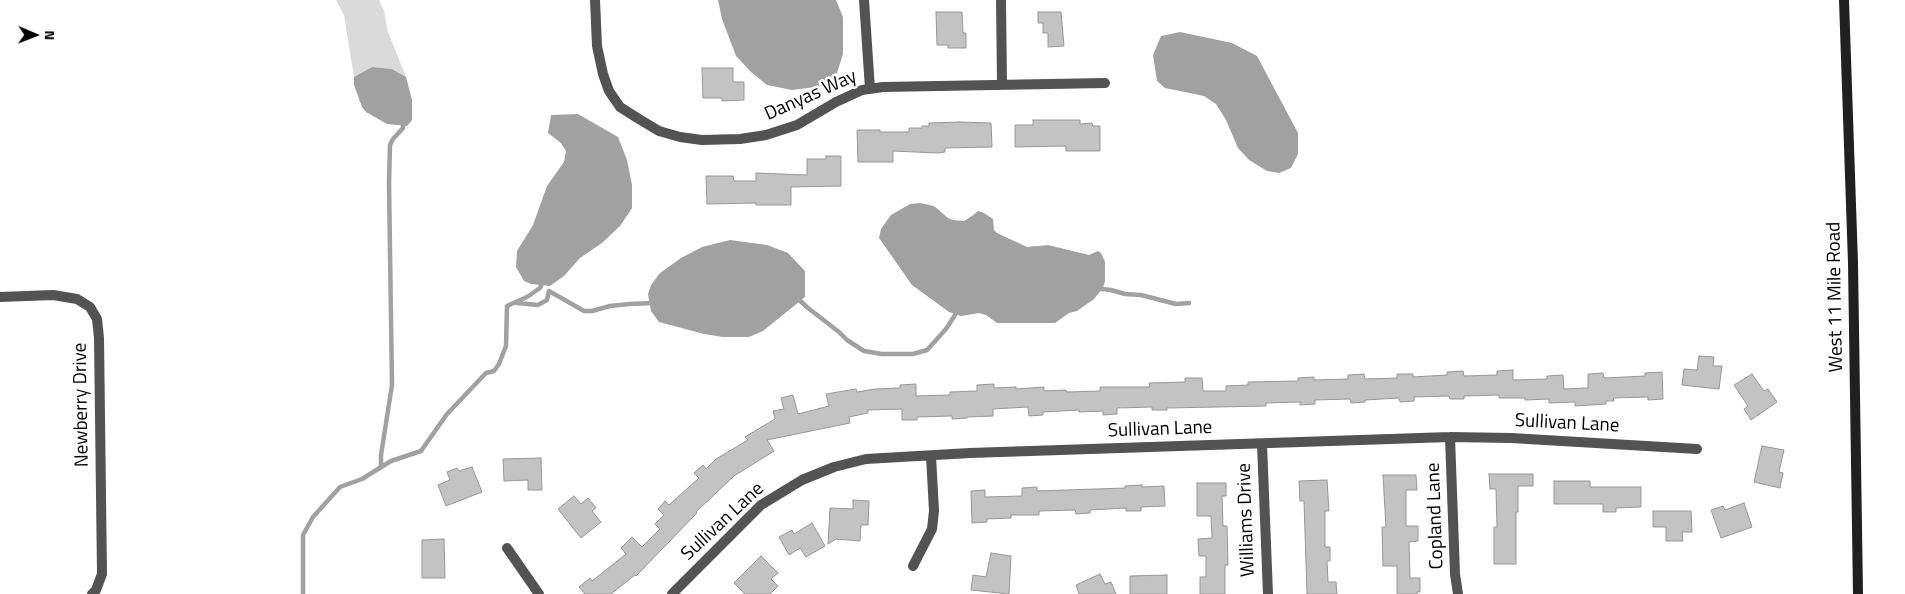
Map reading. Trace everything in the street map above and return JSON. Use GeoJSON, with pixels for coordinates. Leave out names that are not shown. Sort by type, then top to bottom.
{"type":"FeatureCollection","features":[{"type":"Feature","properties":{"kind":"street","name":"Danyas Way"},"geometry":{"type":"LineString","coordinates":[[595,0],[597,46],[609,91],[620,107],[659,131],[680,137],[702,140],[740,139],[766,135],[797,125],[836,102],[862,90],[892,86],[1105,83]]}},
{"type":"Feature","properties":{"kind":"street"},"geometry":{"type":"LineString","coordinates":[[864,0],[870,89]]}},
{"type":"Feature","properties":{"kind":"street"},"geometry":{"type":"LineString","coordinates":[[1001,0],[1002,84]]}},
{"type":"Feature","properties":{"kind":"street","name":"West 11 Mile Road"},"geometry":{"type":"LineString","coordinates":[[1844,0],[1854,302],[1858,594]]}},
{"type":"Feature","properties":{"kind":"street","name":"Newberry Drive"},"geometry":{"type":"LineString","coordinates":[[0,297],[53,296],[78,299],[90,307],[97,319],[99,338],[102,574],[96,590],[92,594]]}},
{"type":"Feature","properties":{"kind":"street","name":"Sullivan Lane"},"geometry":{"type":"LineString","coordinates":[[672,594],[761,505],[802,480],[834,467],[866,459],[1450,437],[1511,438],[1697,449]]}},
{"type":"Feature","properties":{"kind":"street","name":"Copland Lane"},"geometry":{"type":"LineString","coordinates":[[1450,437],[1455,574],[1458,594]]}},
{"type":"Feature","properties":{"kind":"street","name":"Williams Drive"},"geometry":{"type":"LineString","coordinates":[[1262,444],[1268,594]]}},
{"type":"Feature","properties":{"kind":"street"},"geometry":{"type":"LineString","coordinates":[[913,566],[932,529],[934,511],[931,456]]}},
{"type":"Feature","properties":{"kind":"street"},"geometry":{"type":"LineString","coordinates":[[507,548],[539,594]]}},
{"type":"Feature","properties":{"kind":"shaded area"},"geometry":{"type":"Polygon","coordinates":[[[336,0],[379,0],[384,11],[388,32],[406,77],[392,69],[372,67],[354,77],[344,15],[336,0]]]}},
{"type":"Feature","properties":{"kind":"shaded area"},"geometry":{"type":"Polygon","coordinates":[[[718,0],[836,0],[843,17],[843,54],[835,79],[816,87],[792,90],[767,85],[736,56],[722,19],[718,0]]]}},
{"type":"Feature","properties":{"kind":"shaded area"},"geometry":{"type":"Polygon","coordinates":[[[1180,32],[1232,43],[1257,56],[1298,133],[1298,154],[1291,168],[1279,173],[1267,171],[1249,160],[1238,148],[1226,120],[1216,104],[1204,96],[1165,88],[1157,81],[1153,55],[1161,36],[1180,32]]]}},
{"type":"Feature","properties":{"kind":"shaded area"},"geometry":{"type":"Polygon","coordinates":[[[372,67],[392,69],[406,77],[412,100],[412,120],[407,126],[387,124],[366,112],[362,107],[354,85],[354,77],[372,67]]]}},
{"type":"Feature","properties":{"kind":"shaded area"},"geometry":{"type":"Polygon","coordinates":[[[578,114],[618,137],[627,160],[632,185],[632,208],[620,226],[602,243],[580,258],[564,276],[550,286],[531,284],[524,281],[516,267],[517,251],[533,225],[547,186],[564,162],[566,151],[561,143],[548,133],[551,115],[578,114]]]}},
{"type":"Feature","properties":{"kind":"shaded area"},"geometry":{"type":"Polygon","coordinates":[[[920,203],[934,206],[953,220],[964,221],[978,211],[984,213],[993,219],[994,230],[997,233],[1027,247],[1048,245],[1089,255],[1098,251],[1105,262],[1103,288],[1094,299],[1055,323],[997,323],[986,315],[979,313],[961,316],[949,312],[912,285],[879,238],[881,229],[891,215],[910,204],[920,203]]]}},
{"type":"Feature","properties":{"kind":"shaded area"},"geometry":{"type":"Polygon","coordinates":[[[730,240],[767,245],[788,253],[805,271],[805,297],[763,331],[749,337],[723,337],[704,334],[659,322],[651,311],[648,294],[651,285],[660,273],[681,258],[702,247],[730,240]]]}},
{"type":"Feature","properties":{"kind":"building"},"geometry":{"type":"Polygon","coordinates":[[[936,12],[962,12],[963,33],[966,33],[966,48],[948,48],[948,45],[937,45],[936,12]]]}},
{"type":"Feature","properties":{"kind":"building"},"geometry":{"type":"Polygon","coordinates":[[[1038,12],[1061,12],[1064,46],[1048,47],[1048,33],[1043,33],[1043,23],[1038,23],[1038,12]]]}},
{"type":"Feature","properties":{"kind":"building"},"geometry":{"type":"Polygon","coordinates":[[[702,68],[733,68],[733,82],[744,82],[744,100],[722,101],[722,98],[703,98],[702,68]]]}},
{"type":"Feature","properties":{"kind":"building"},"geometry":{"type":"Polygon","coordinates":[[[1033,120],[1080,120],[1080,124],[1092,123],[1093,126],[1100,126],[1100,151],[1066,151],[1066,146],[1015,147],[1015,125],[1033,125],[1033,120]]]}},
{"type":"Feature","properties":{"kind":"building"},"geometry":{"type":"Polygon","coordinates":[[[929,123],[991,123],[992,147],[945,148],[945,152],[937,153],[893,151],[893,162],[858,162],[857,130],[909,132],[909,128],[922,128],[922,126],[929,126],[929,123]]]}},
{"type":"Feature","properties":{"kind":"building"},"geometry":{"type":"Polygon","coordinates":[[[826,156],[841,156],[841,186],[791,187],[791,205],[756,205],[756,203],[707,204],[706,176],[733,176],[734,181],[756,181],[756,173],[807,175],[807,159],[826,159],[826,156]]]}},
{"type":"Feature","properties":{"kind":"building"},"geometry":{"type":"Polygon","coordinates":[[[1699,356],[1714,357],[1713,366],[1722,366],[1719,389],[1682,385],[1684,369],[1697,370],[1699,356]]]}},
{"type":"Feature","properties":{"kind":"building"},"geometry":{"type":"Polygon","coordinates":[[[1513,370],[1513,380],[1547,379],[1547,376],[1563,375],[1564,389],[1588,388],[1588,374],[1603,373],[1604,378],[1645,376],[1645,373],[1662,372],[1663,399],[1648,400],[1648,397],[1613,398],[1614,401],[1606,401],[1606,404],[1575,406],[1575,402],[1549,403],[1549,399],[1499,398],[1499,395],[1464,396],[1464,399],[1450,399],[1449,396],[1414,397],[1414,401],[1400,402],[1399,398],[1365,400],[1365,402],[1351,403],[1350,399],[1315,400],[1315,404],[1300,405],[1300,402],[1266,403],[1266,406],[1167,408],[1167,410],[1152,410],[1152,407],[1117,408],[1117,414],[1103,415],[1103,411],[1079,412],[1079,410],[1043,412],[1043,415],[1029,416],[1028,407],[993,409],[993,416],[952,419],[952,416],[917,417],[917,420],[902,420],[902,409],[868,410],[868,413],[849,417],[850,423],[767,440],[774,451],[734,476],[696,512],[636,576],[611,594],[585,594],[579,587],[590,578],[592,581],[626,554],[621,548],[632,537],[642,547],[660,529],[655,524],[664,515],[658,509],[665,501],[669,505],[699,478],[694,473],[703,465],[706,469],[716,459],[748,440],[745,437],[775,419],[773,411],[784,409],[781,398],[793,395],[798,414],[829,406],[826,394],[856,389],[857,392],[900,388],[900,385],[916,384],[916,396],[950,395],[950,392],[977,391],[977,385],[994,384],[994,388],[1016,387],[1016,389],[1044,387],[1044,391],[1100,391],[1100,387],[1150,387],[1149,383],[1185,382],[1185,378],[1202,378],[1203,391],[1226,391],[1226,386],[1248,385],[1248,382],[1298,381],[1298,378],[1314,377],[1314,380],[1348,379],[1348,375],[1364,374],[1365,379],[1397,378],[1397,374],[1413,374],[1413,377],[1447,375],[1447,372],[1463,371],[1464,376],[1497,375],[1497,371],[1513,370]]]}},
{"type":"Feature","properties":{"kind":"building"},"geometry":{"type":"Polygon","coordinates":[[[1752,374],[1764,391],[1768,389],[1777,402],[1751,420],[1744,409],[1748,406],[1734,385],[1752,374]]]}},
{"type":"Feature","properties":{"kind":"building"},"geometry":{"type":"Polygon","coordinates":[[[1762,446],[1784,450],[1779,472],[1783,473],[1780,488],[1754,482],[1762,446]]]}},
{"type":"Feature","properties":{"kind":"building"},"geometry":{"type":"Polygon","coordinates":[[[541,458],[542,490],[528,490],[528,480],[504,481],[503,459],[541,458]]]}},
{"type":"Feature","properties":{"kind":"building"},"geometry":{"type":"Polygon","coordinates":[[[472,467],[482,492],[446,506],[438,485],[450,480],[447,472],[457,468],[459,471],[472,467]]]}},
{"type":"Feature","properties":{"kind":"building"},"geometry":{"type":"Polygon","coordinates":[[[1489,474],[1533,474],[1533,486],[1518,486],[1516,564],[1494,564],[1494,527],[1497,527],[1496,489],[1490,489],[1489,474]]]}},
{"type":"Feature","properties":{"kind":"building"},"geometry":{"type":"Polygon","coordinates":[[[1383,475],[1416,475],[1417,490],[1406,490],[1406,526],[1418,526],[1418,541],[1409,542],[1410,578],[1420,578],[1420,592],[1417,592],[1417,594],[1397,594],[1397,566],[1383,566],[1382,527],[1386,527],[1383,475]]]}},
{"type":"Feature","properties":{"kind":"building"},"geometry":{"type":"Polygon","coordinates":[[[1327,480],[1329,511],[1325,511],[1325,547],[1330,547],[1330,561],[1327,561],[1328,582],[1336,582],[1337,594],[1307,594],[1304,501],[1300,501],[1299,481],[1327,480]]]}},
{"type":"Feature","properties":{"kind":"building"},"geometry":{"type":"Polygon","coordinates":[[[1554,481],[1590,481],[1590,487],[1641,487],[1641,507],[1616,508],[1616,512],[1603,512],[1603,504],[1554,504],[1554,481]]]}},
{"type":"Feature","properties":{"kind":"building"},"geometry":{"type":"Polygon","coordinates":[[[1197,483],[1226,483],[1226,496],[1222,496],[1223,526],[1227,526],[1228,565],[1225,565],[1225,594],[1200,594],[1200,577],[1206,577],[1206,556],[1199,556],[1198,539],[1212,538],[1211,516],[1197,516],[1197,483]]]}},
{"type":"Feature","properties":{"kind":"building"},"geometry":{"type":"Polygon","coordinates":[[[1142,485],[1142,487],[1164,486],[1165,506],[1141,507],[1141,511],[1126,511],[1126,508],[1090,510],[1090,513],[1076,514],[1075,510],[1039,511],[1039,515],[1011,515],[1011,518],[987,519],[987,522],[972,523],[971,491],[985,490],[985,497],[1022,496],[1022,488],[1037,487],[1037,491],[1125,488],[1125,486],[1142,485]]]}},
{"type":"Feature","properties":{"kind":"building"},"geometry":{"type":"Polygon","coordinates":[[[574,496],[581,504],[588,498],[596,508],[592,511],[601,522],[581,538],[558,509],[574,496]]]}},
{"type":"Feature","properties":{"kind":"building"},"geometry":{"type":"Polygon","coordinates":[[[853,500],[869,501],[868,525],[861,525],[860,541],[836,539],[828,544],[830,508],[853,509],[853,500]]]}},
{"type":"Feature","properties":{"kind":"building"},"geometry":{"type":"Polygon","coordinates":[[[1744,503],[1752,527],[1721,538],[1711,510],[1723,506],[1725,510],[1744,503]]]}},
{"type":"Feature","properties":{"kind":"building"},"geometry":{"type":"Polygon","coordinates":[[[1653,511],[1691,511],[1692,532],[1682,532],[1683,541],[1666,541],[1666,527],[1653,527],[1653,511]]]}},
{"type":"Feature","properties":{"kind":"building"},"geometry":{"type":"Polygon","coordinates":[[[812,523],[825,546],[806,557],[800,548],[789,555],[779,537],[792,530],[794,534],[812,523]]]}},
{"type":"Feature","properties":{"kind":"building"},"geometry":{"type":"Polygon","coordinates":[[[444,539],[445,578],[422,578],[422,540],[444,539]]]}},
{"type":"Feature","properties":{"kind":"building"},"geometry":{"type":"Polygon","coordinates":[[[991,553],[1011,556],[1009,594],[971,590],[973,575],[986,577],[991,553]]]}},
{"type":"Feature","properties":{"kind":"building"},"geometry":{"type":"Polygon","coordinates":[[[761,556],[778,573],[771,579],[778,586],[770,594],[745,594],[734,583],[761,556]]]}},
{"type":"Feature","properties":{"kind":"building"},"geometry":{"type":"Polygon","coordinates":[[[1100,574],[1105,584],[1111,582],[1116,594],[1079,594],[1076,585],[1100,574]]]}},
{"type":"Feature","properties":{"kind":"building"},"geometry":{"type":"Polygon","coordinates":[[[1167,575],[1167,594],[1130,594],[1130,576],[1167,575]]]}},
{"type":"Feature","properties":{"kind":"waterway"},"geometry":{"type":"LineString","coordinates":[[381,466],[392,385],[390,145],[403,128],[403,125]]}},
{"type":"Feature","properties":{"kind":"waterway"},"geometry":{"type":"LineString","coordinates":[[303,594],[303,535],[313,517],[340,487],[362,479],[391,461],[421,451],[447,414],[486,373],[494,371],[499,364],[506,346],[507,306],[527,297],[540,288],[543,281]]}},
{"type":"Feature","properties":{"kind":"waterway"},"geometry":{"type":"LineString","coordinates":[[1102,289],[1141,295],[1176,304],[1189,303]]}},
{"type":"Feature","properties":{"kind":"waterway"},"geometry":{"type":"LineString","coordinates":[[517,303],[538,305],[547,300],[549,291],[584,311],[592,311],[610,306],[654,303]]}},
{"type":"Feature","properties":{"kind":"waterway"},"geometry":{"type":"LineString","coordinates":[[796,297],[847,340],[864,351],[882,354],[913,354],[927,350],[946,329],[955,315]]}}]}
